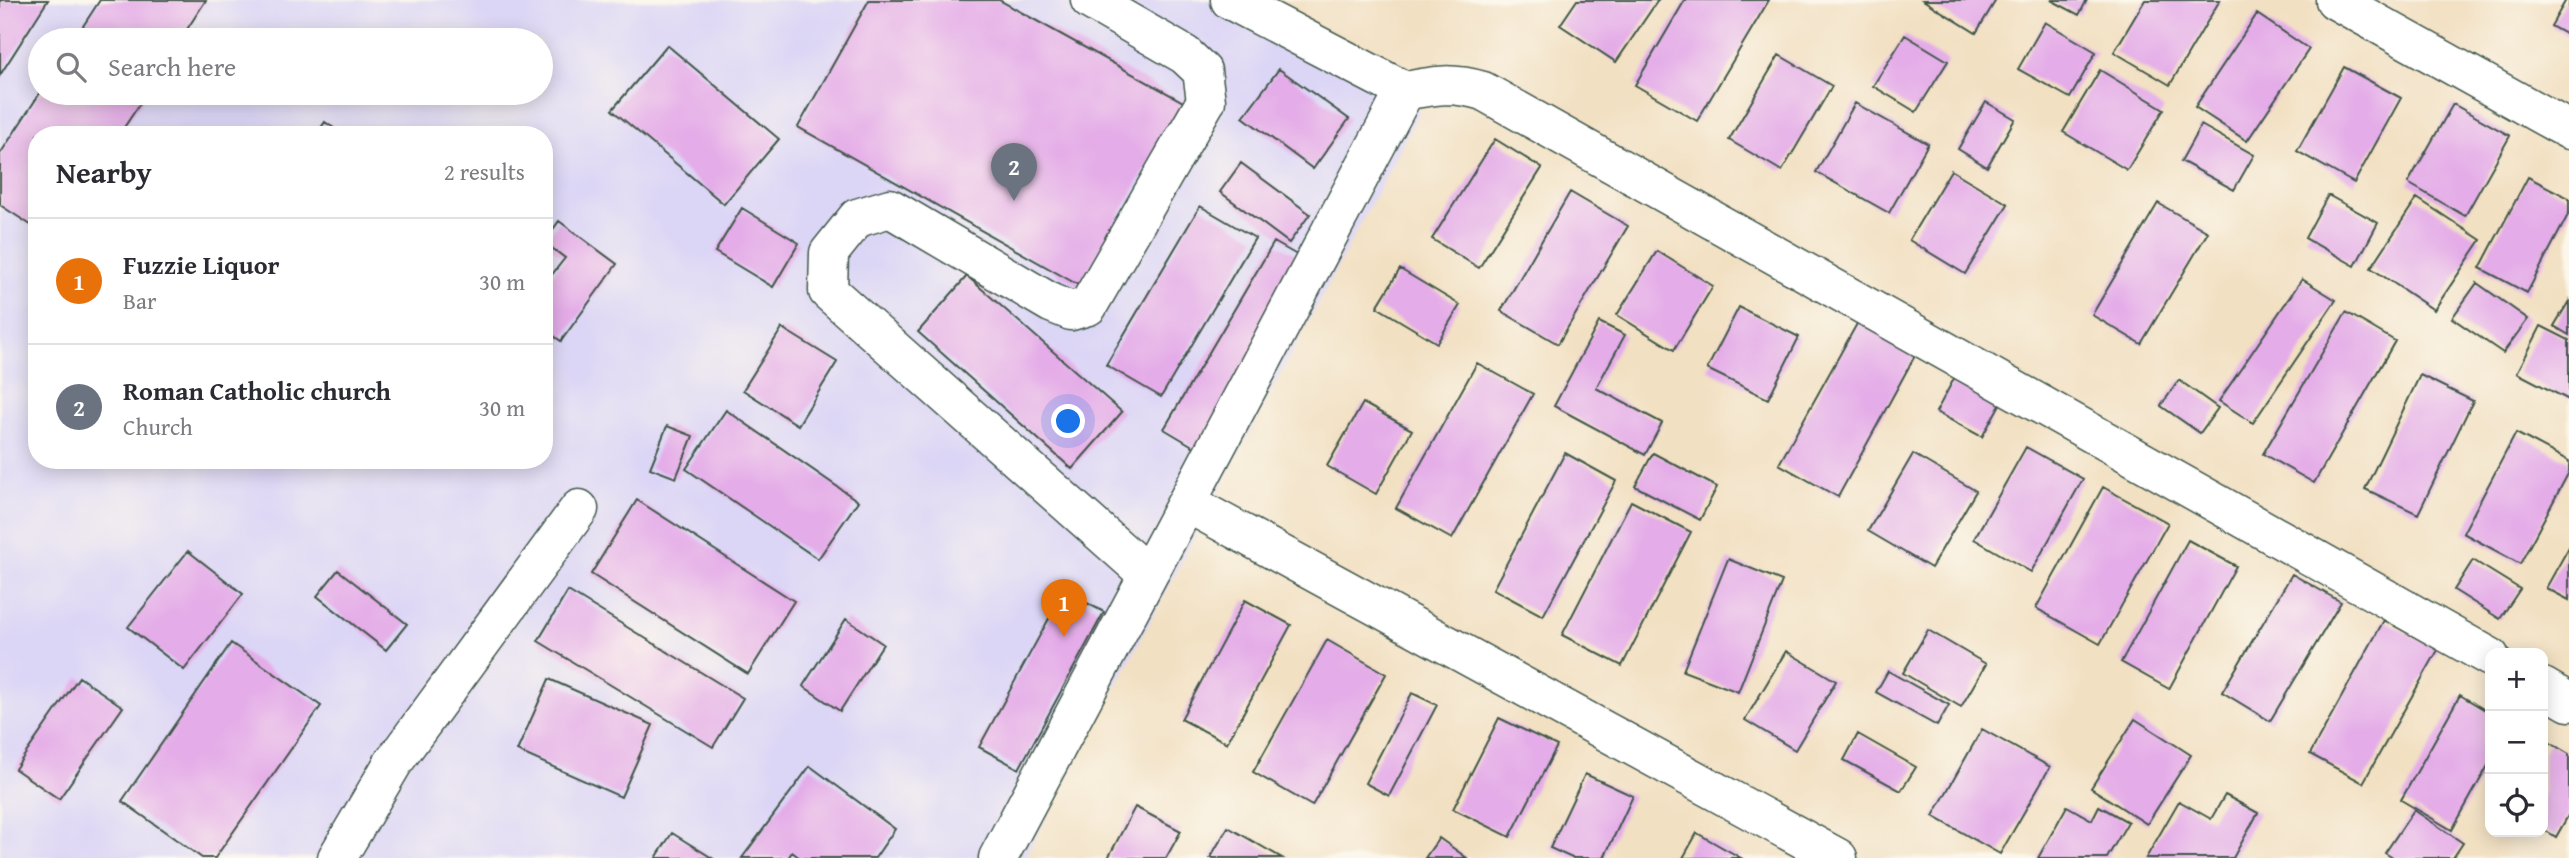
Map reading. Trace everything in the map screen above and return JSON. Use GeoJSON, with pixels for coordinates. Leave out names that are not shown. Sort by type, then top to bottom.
{"type":"FeatureCollection","features":[{"type":"Feature","properties":{"kind":"street"},"geometry":{"type":"LineString","coordinates":[[1090,0],[1185,55],[1202,71],[1206,101],[1088,306],[1071,311],[1051,303],[890,208],[857,218],[830,253],[828,291],[1147,574]]}},
{"type":"Feature","properties":{"kind":"street"},"geometry":{"type":"LineString","coordinates":[[1230,0],[1405,91],[1441,84],[1460,84],[1483,91],[2485,654]]}},
{"type":"Feature","properties":{"kind":"street"},"geometry":{"type":"LineString","coordinates":[[2335,0],[2569,130]]}},
{"type":"Feature","properties":{"kind":"street"},"geometry":{"type":"LineString","coordinates":[[998,858],[1405,91]]}},
{"type":"Feature","properties":{"kind":"street"},"geometry":{"type":"LineString","coordinates":[[1187,502],[1838,858]]}},
{"type":"Feature","properties":{"kind":"street"},"geometry":{"type":"LineString","coordinates":[[337,858],[393,763],[579,509]]}},
{"type":"Feature","properties":{"kind":"street"},"geometry":{"type":"LineString","coordinates":[[2548,690],[2569,702]]}},
{"type":"Feature","properties":{"kind":"shaded area"},"geometry":{"type":"Polygon","coordinates":[[[0,0],[1242,0],[1420,111],[1025,858],[0,858],[0,0]]]}},
{"type":"Feature","properties":{"kind":"building"},"geometry":{"type":"Polygon","coordinates":[[[0,0],[48,0],[28,28],[0,75],[0,0]]]}},
{"type":"Feature","properties":{"kind":"building"},"geometry":{"type":"Polygon","coordinates":[[[100,0],[206,0],[188,28],[82,28],[100,0]]]}},
{"type":"Feature","properties":{"kind":"building"},"geometry":{"type":"Polygon","coordinates":[[[869,0],[999,0],[1183,102],[1080,286],[798,127],[869,0]]]}},
{"type":"Feature","properties":{"kind":"building"},"geometry":{"type":"Polygon","coordinates":[[[1577,0],[1658,0],[1616,62],[1560,25],[1577,0]]]}},
{"type":"Feature","properties":{"kind":"building"},"geometry":{"type":"Polygon","coordinates":[[[1685,0],[1769,0],[1697,121],[1635,85],[1685,0]]]}},
{"type":"Feature","properties":{"kind":"building"},"geometry":{"type":"Polygon","coordinates":[[[1923,0],[1996,0],[1976,33],[1923,0]]]}},
{"type":"Feature","properties":{"kind":"building"},"geometry":{"type":"Polygon","coordinates":[[[2051,0],[2087,0],[2079,15],[2051,0]]]}},
{"type":"Feature","properties":{"kind":"building"},"geometry":{"type":"Polygon","coordinates":[[[2145,0],[2220,0],[2170,85],[2114,52],[2145,0]]]}},
{"type":"Feature","properties":{"kind":"building"},"geometry":{"type":"Polygon","coordinates":[[[2566,0],[2569,0],[2569,36],[2551,26],[2566,0]]]}},
{"type":"Feature","properties":{"kind":"building"},"geometry":{"type":"Polygon","coordinates":[[[2257,14],[2309,49],[2247,141],[2195,107],[2257,14]]]}},
{"type":"Feature","properties":{"kind":"building"},"geometry":{"type":"Polygon","coordinates":[[[2045,22],[2096,52],[2070,98],[2018,69],[2045,22]]]}},
{"type":"Feature","properties":{"kind":"building"},"geometry":{"type":"Polygon","coordinates":[[[1905,35],[1948,61],[1916,112],[1873,86],[1905,35]]]}},
{"type":"Feature","properties":{"kind":"building"},"geometry":{"type":"Polygon","coordinates":[[[667,45],[779,139],[724,204],[612,110],[667,45]]]}},
{"type":"Feature","properties":{"kind":"building"},"geometry":{"type":"Polygon","coordinates":[[[1779,55],[1832,86],[1782,171],[1729,140],[1779,55]]]}},
{"type":"Feature","properties":{"kind":"building"},"geometry":{"type":"Polygon","coordinates":[[[2344,67],[2401,98],[2354,183],[2297,151],[2344,67]]]}},
{"type":"Feature","properties":{"kind":"building"},"geometry":{"type":"Polygon","coordinates":[[[1279,69],[1349,119],[1313,169],[1243,117],[1279,69]]]}},
{"type":"Feature","properties":{"kind":"building"},"geometry":{"type":"Polygon","coordinates":[[[2100,70],[2164,109],[2127,170],[2063,132],[2100,70]]]}},
{"type":"Feature","properties":{"kind":"building"},"geometry":{"type":"Polygon","coordinates":[[[1986,102],[2015,119],[1987,167],[1958,149],[1986,102]]]}},
{"type":"Feature","properties":{"kind":"building"},"geometry":{"type":"Polygon","coordinates":[[[1855,103],[1928,144],[1889,213],[1816,172],[1855,103]]]}},
{"type":"Feature","properties":{"kind":"building"},"geometry":{"type":"Polygon","coordinates":[[[2453,104],[2510,136],[2465,216],[2408,183],[2453,104]]]}},
{"type":"Feature","properties":{"kind":"building"},"geometry":{"type":"Polygon","coordinates":[[[32,105],[139,105],[125,126],[28,126],[28,223],[0,205],[0,154],[32,105]]]}},
{"type":"Feature","properties":{"kind":"building"},"geometry":{"type":"Polygon","coordinates":[[[2201,125],[2254,155],[2234,190],[2181,161],[2201,125]]]}},
{"type":"Feature","properties":{"kind":"building"},"geometry":{"type":"Polygon","coordinates":[[[1495,139],[1542,168],[1479,268],[1432,239],[1495,139]]]}},
{"type":"Feature","properties":{"kind":"building"},"geometry":{"type":"Polygon","coordinates":[[[1241,163],[1310,214],[1289,243],[1220,192],[1241,163]]]}},
{"type":"Feature","properties":{"kind":"building"},"geometry":{"type":"Polygon","coordinates":[[[1951,170],[2008,204],[1965,274],[1909,240],[1951,170]]]}},
{"type":"Feature","properties":{"kind":"building"},"geometry":{"type":"Polygon","coordinates":[[[2528,177],[2569,198],[2569,213],[2527,293],[2480,268],[2528,177]]]}},
{"type":"Feature","properties":{"kind":"building"},"geometry":{"type":"Polygon","coordinates":[[[1570,192],[1628,226],[1558,344],[1501,311],[1570,192]]]}},
{"type":"Feature","properties":{"kind":"building"},"geometry":{"type":"Polygon","coordinates":[[[2328,195],[2378,223],[2355,266],[2305,238],[2328,195]]]}},
{"type":"Feature","properties":{"kind":"building"},"geometry":{"type":"Polygon","coordinates":[[[2417,198],[2481,240],[2434,310],[2371,268],[2417,198]]]}},
{"type":"Feature","properties":{"kind":"building"},"geometry":{"type":"Polygon","coordinates":[[[2158,203],[2208,232],[2141,344],[2092,315],[2158,203]]]}},
{"type":"Feature","properties":{"kind":"building"},"geometry":{"type":"Polygon","coordinates":[[[1200,206],[1255,238],[1161,397],[1106,365],[1200,206]]]}},
{"type":"Feature","properties":{"kind":"building"},"geometry":{"type":"Polygon","coordinates":[[[742,208],[799,243],[773,287],[715,252],[742,208]]]}},
{"type":"Feature","properties":{"kind":"building"},"geometry":{"type":"Polygon","coordinates":[[[559,221],[617,264],[561,341],[553,335],[553,273],[565,258],[553,249],[553,229],[559,221]]]}},
{"type":"Feature","properties":{"kind":"building"},"geometry":{"type":"Polygon","coordinates":[[[1274,242],[1311,263],[1201,451],[1164,429],[1274,242]]]}},
{"type":"Feature","properties":{"kind":"building"},"geometry":{"type":"Polygon","coordinates":[[[1657,251],[1713,286],[1674,350],[1617,315],[1657,251]]]}},
{"type":"Feature","properties":{"kind":"building"},"geometry":{"type":"Polygon","coordinates":[[[1400,269],[1460,305],[1437,343],[1377,307],[1400,269]]]}},
{"type":"Feature","properties":{"kind":"building"},"geometry":{"type":"Polygon","coordinates":[[[967,276],[1122,412],[1072,469],[918,332],[967,276]]]}},
{"type":"Feature","properties":{"kind":"building"},"geometry":{"type":"Polygon","coordinates":[[[2302,279],[2336,300],[2253,423],[2219,401],[2302,279]]]}},
{"type":"Feature","properties":{"kind":"building"},"geometry":{"type":"Polygon","coordinates":[[[2477,283],[2528,319],[2503,353],[2452,318],[2477,283]]]}},
{"type":"Feature","properties":{"kind":"building"},"geometry":{"type":"Polygon","coordinates":[[[2569,301],[2569,335],[2554,326],[2569,301]]]}},
{"type":"Feature","properties":{"kind":"building"},"geometry":{"type":"Polygon","coordinates":[[[1739,307],[1799,337],[1768,399],[1707,369],[1739,307]]]}},
{"type":"Feature","properties":{"kind":"building"},"geometry":{"type":"Polygon","coordinates":[[[2346,312],[2395,341],[2314,483],[2263,454],[2346,312]]]}},
{"type":"Feature","properties":{"kind":"building"},"geometry":{"type":"Polygon","coordinates":[[[1859,320],[1917,352],[1838,497],[1779,464],[1859,320]]]}},
{"type":"Feature","properties":{"kind":"building"},"geometry":{"type":"Polygon","coordinates":[[[1599,322],[1625,335],[1596,388],[1662,423],[1645,455],[1554,406],[1599,322]]]}},
{"type":"Feature","properties":{"kind":"building"},"geometry":{"type":"Polygon","coordinates":[[[2541,326],[2569,340],[2569,400],[2517,373],[2541,326]]]}},
{"type":"Feature","properties":{"kind":"building"},"geometry":{"type":"Polygon","coordinates":[[[782,328],[837,362],[798,425],[743,390],[782,328]]]}},
{"type":"Feature","properties":{"kind":"building"},"geometry":{"type":"Polygon","coordinates":[[[1477,363],[1533,394],[1452,539],[1396,508],[1477,363]]]}},
{"type":"Feature","properties":{"kind":"building"},"geometry":{"type":"Polygon","coordinates":[[[1957,373],[2004,397],[1982,437],[1936,412],[1957,373]]]}},
{"type":"Feature","properties":{"kind":"building"},"geometry":{"type":"Polygon","coordinates":[[[2420,375],[2473,401],[2418,514],[2365,489],[2420,375]]]}},
{"type":"Feature","properties":{"kind":"building"},"geometry":{"type":"Polygon","coordinates":[[[2179,380],[2218,408],[2200,433],[2161,406],[2179,380]]]}},
{"type":"Feature","properties":{"kind":"building"},"geometry":{"type":"Polygon","coordinates":[[[1363,403],[1412,430],[1376,494],[1327,466],[1363,403]]]}},
{"type":"Feature","properties":{"kind":"building"},"geometry":{"type":"Polygon","coordinates":[[[726,410],[858,501],[818,559],[686,469],[726,410]]]}},
{"type":"Feature","properties":{"kind":"building"},"geometry":{"type":"Polygon","coordinates":[[[667,426],[693,436],[676,478],[650,468],[667,426]]]}},
{"type":"Feature","properties":{"kind":"building"},"geometry":{"type":"Polygon","coordinates":[[[2516,433],[2569,461],[2569,472],[2520,564],[2463,533],[2516,433]]]}},
{"type":"Feature","properties":{"kind":"building"},"geometry":{"type":"Polygon","coordinates":[[[2026,447],[2083,479],[2031,572],[1974,539],[2026,447]]]}},
{"type":"Feature","properties":{"kind":"building"},"geometry":{"type":"Polygon","coordinates":[[[1565,453],[1616,481],[1543,616],[1493,589],[1565,453]]]}},
{"type":"Feature","properties":{"kind":"building"},"geometry":{"type":"Polygon","coordinates":[[[1653,453],[1717,487],[1700,520],[1635,486],[1653,453]]]}},
{"type":"Feature","properties":{"kind":"building"},"geometry":{"type":"Polygon","coordinates":[[[1913,454],[1976,491],[1931,568],[1868,531],[1913,454]]]}},
{"type":"Feature","properties":{"kind":"building"},"geometry":{"type":"Polygon","coordinates":[[[2103,487],[2168,523],[2100,644],[2036,608],[2103,487]]]}},
{"type":"Feature","properties":{"kind":"building"},"geometry":{"type":"Polygon","coordinates":[[[637,500],[794,601],[748,674],[591,574],[637,500]]]}},
{"type":"Feature","properties":{"kind":"building"},"geometry":{"type":"Polygon","coordinates":[[[1631,501],[1691,532],[1622,666],[1562,635],[1631,501]]]}},
{"type":"Feature","properties":{"kind":"building"},"geometry":{"type":"Polygon","coordinates":[[[2188,540],[2236,566],[2169,689],[2121,662],[2188,540]]]}},
{"type":"Feature","properties":{"kind":"building"},"geometry":{"type":"Polygon","coordinates":[[[2569,547],[2569,600],[2546,588],[2569,547]]]}},
{"type":"Feature","properties":{"kind":"building"},"geometry":{"type":"Polygon","coordinates":[[[188,551],[243,594],[184,670],[128,627],[188,551]]]}},
{"type":"Feature","properties":{"kind":"building"},"geometry":{"type":"Polygon","coordinates":[[[1728,559],[1782,581],[1738,692],[1683,671],[1728,559]]]}},
{"type":"Feature","properties":{"kind":"building"},"geometry":{"type":"Polygon","coordinates":[[[2473,560],[2520,589],[2500,619],[2454,590],[2473,560]]]}},
{"type":"Feature","properties":{"kind":"building"},"geometry":{"type":"Polygon","coordinates":[[[338,570],[407,624],[386,650],[317,596],[338,570]]]}},
{"type":"Feature","properties":{"kind":"building"},"geometry":{"type":"Polygon","coordinates":[[[2292,574],[2341,602],[2270,721],[2222,692],[2292,574]]]}},
{"type":"Feature","properties":{"kind":"building"},"geometry":{"type":"Polygon","coordinates":[[[568,591],[743,698],[713,747],[538,641],[568,591]]]}},
{"type":"Feature","properties":{"kind":"building"},"geometry":{"type":"Polygon","coordinates":[[[1064,591],[1104,612],[1019,769],[979,747],[1064,591]]]}},
{"type":"Feature","properties":{"kind":"building"},"geometry":{"type":"Polygon","coordinates":[[[1245,600],[1291,625],[1227,743],[1181,719],[1245,600]]]}},
{"type":"Feature","properties":{"kind":"building"},"geometry":{"type":"Polygon","coordinates":[[[846,619],[883,644],[840,711],[803,686],[846,619]]]}},
{"type":"Feature","properties":{"kind":"building"},"geometry":{"type":"Polygon","coordinates":[[[2384,620],[2438,650],[2363,783],[2310,754],[2384,620]]]}},
{"type":"Feature","properties":{"kind":"building"},"geometry":{"type":"Polygon","coordinates":[[[1928,630],[1986,664],[1961,707],[1903,673],[1928,630]]]}},
{"type":"Feature","properties":{"kind":"building"},"geometry":{"type":"Polygon","coordinates":[[[1327,640],[1386,674],[1312,806],[1253,772],[1327,640]]]}},
{"type":"Feature","properties":{"kind":"building"},"geometry":{"type":"Polygon","coordinates":[[[231,643],[321,706],[215,858],[202,858],[122,801],[231,643]]]}},
{"type":"Feature","properties":{"kind":"building"},"geometry":{"type":"Polygon","coordinates":[[[1786,651],[1836,681],[1795,750],[1745,720],[1786,651]]]}},
{"type":"Feature","properties":{"kind":"building"},"geometry":{"type":"Polygon","coordinates":[[[1888,671],[1949,705],[1937,726],[1876,692],[1888,671]]]}},
{"type":"Feature","properties":{"kind":"building"},"geometry":{"type":"Polygon","coordinates":[[[79,677],[123,707],[59,799],[15,769],[79,677]]]}},
{"type":"Feature","properties":{"kind":"building"},"geometry":{"type":"Polygon","coordinates":[[[549,679],[653,725],[621,797],[517,751],[549,679]]]}},
{"type":"Feature","properties":{"kind":"building"},"geometry":{"type":"Polygon","coordinates":[[[1412,693],[1437,705],[1389,796],[1365,783],[1412,693]]]}},
{"type":"Feature","properties":{"kind":"building"},"geometry":{"type":"Polygon","coordinates":[[[2460,695],[2485,710],[2485,771],[2452,830],[2401,800],[2460,695]]]}},
{"type":"Feature","properties":{"kind":"building"},"geometry":{"type":"Polygon","coordinates":[[[1499,718],[1557,746],[1510,837],[1453,809],[1499,718]]]}},
{"type":"Feature","properties":{"kind":"building"},"geometry":{"type":"Polygon","coordinates":[[[2135,719],[2191,755],[2147,824],[2091,788],[2135,719]]]}},
{"type":"Feature","properties":{"kind":"building"},"geometry":{"type":"Polygon","coordinates":[[[1982,729],[2050,767],[2000,854],[1933,816],[1982,729]]]}},
{"type":"Feature","properties":{"kind":"building"},"geometry":{"type":"Polygon","coordinates":[[[1858,734],[1916,767],[1901,791],[1844,760],[1858,734]]]}},
{"type":"Feature","properties":{"kind":"building"},"geometry":{"type":"Polygon","coordinates":[[[2548,744],[2569,754],[2569,814],[2556,837],[2548,832],[2548,744]]]}},
{"type":"Feature","properties":{"kind":"building"},"geometry":{"type":"Polygon","coordinates":[[[810,766],[895,829],[875,858],[800,858],[792,852],[788,858],[742,858],[810,766]]]}},
{"type":"Feature","properties":{"kind":"building"},"geometry":{"type":"Polygon","coordinates":[[[1585,774],[1633,796],[1604,858],[1572,858],[1550,848],[1585,774]]]}},
{"type":"Feature","properties":{"kind":"building"},"geometry":{"type":"Polygon","coordinates":[[[2225,795],[2258,813],[2233,858],[2146,858],[2179,801],[2211,819],[2225,795]]]}},
{"type":"Feature","properties":{"kind":"building"},"geometry":{"type":"Polygon","coordinates":[[[2067,806],[2092,820],[2099,806],[2128,822],[2107,858],[2038,858],[2067,806]]]}},
{"type":"Feature","properties":{"kind":"building"},"geometry":{"type":"Polygon","coordinates":[[[1135,807],[1181,831],[1166,858],[1108,858],[1135,807]]]}},
{"type":"Feature","properties":{"kind":"building"},"geometry":{"type":"Polygon","coordinates":[[[2414,810],[2463,843],[2453,858],[2393,858],[2385,853],[2414,810]]]}},
{"type":"Feature","properties":{"kind":"building"},"geometry":{"type":"Polygon","coordinates":[[[1228,827],[1282,858],[1210,858],[1228,827]]]}},
{"type":"Feature","properties":{"kind":"building"},"geometry":{"type":"Polygon","coordinates":[[[672,833],[712,858],[656,858],[672,833]]]}},
{"type":"Feature","properties":{"kind":"building"},"geometry":{"type":"Polygon","coordinates":[[[1697,833],[1741,858],[1683,858],[1697,833]]]}},
{"type":"Feature","properties":{"kind":"building"},"geometry":{"type":"Polygon","coordinates":[[[1439,838],[1467,858],[1425,858],[1439,838]]]}},
{"type":"Feature","properties":{"kind":"place","name":"Roman Catholic church"},"geometry":{"type":"Point","coordinates":[1014,201]}},
{"type":"Feature","properties":{"kind":"place","name":"Fuzzie Liquor"},"geometry":{"type":"Point","coordinates":[1064,637]}}]}
